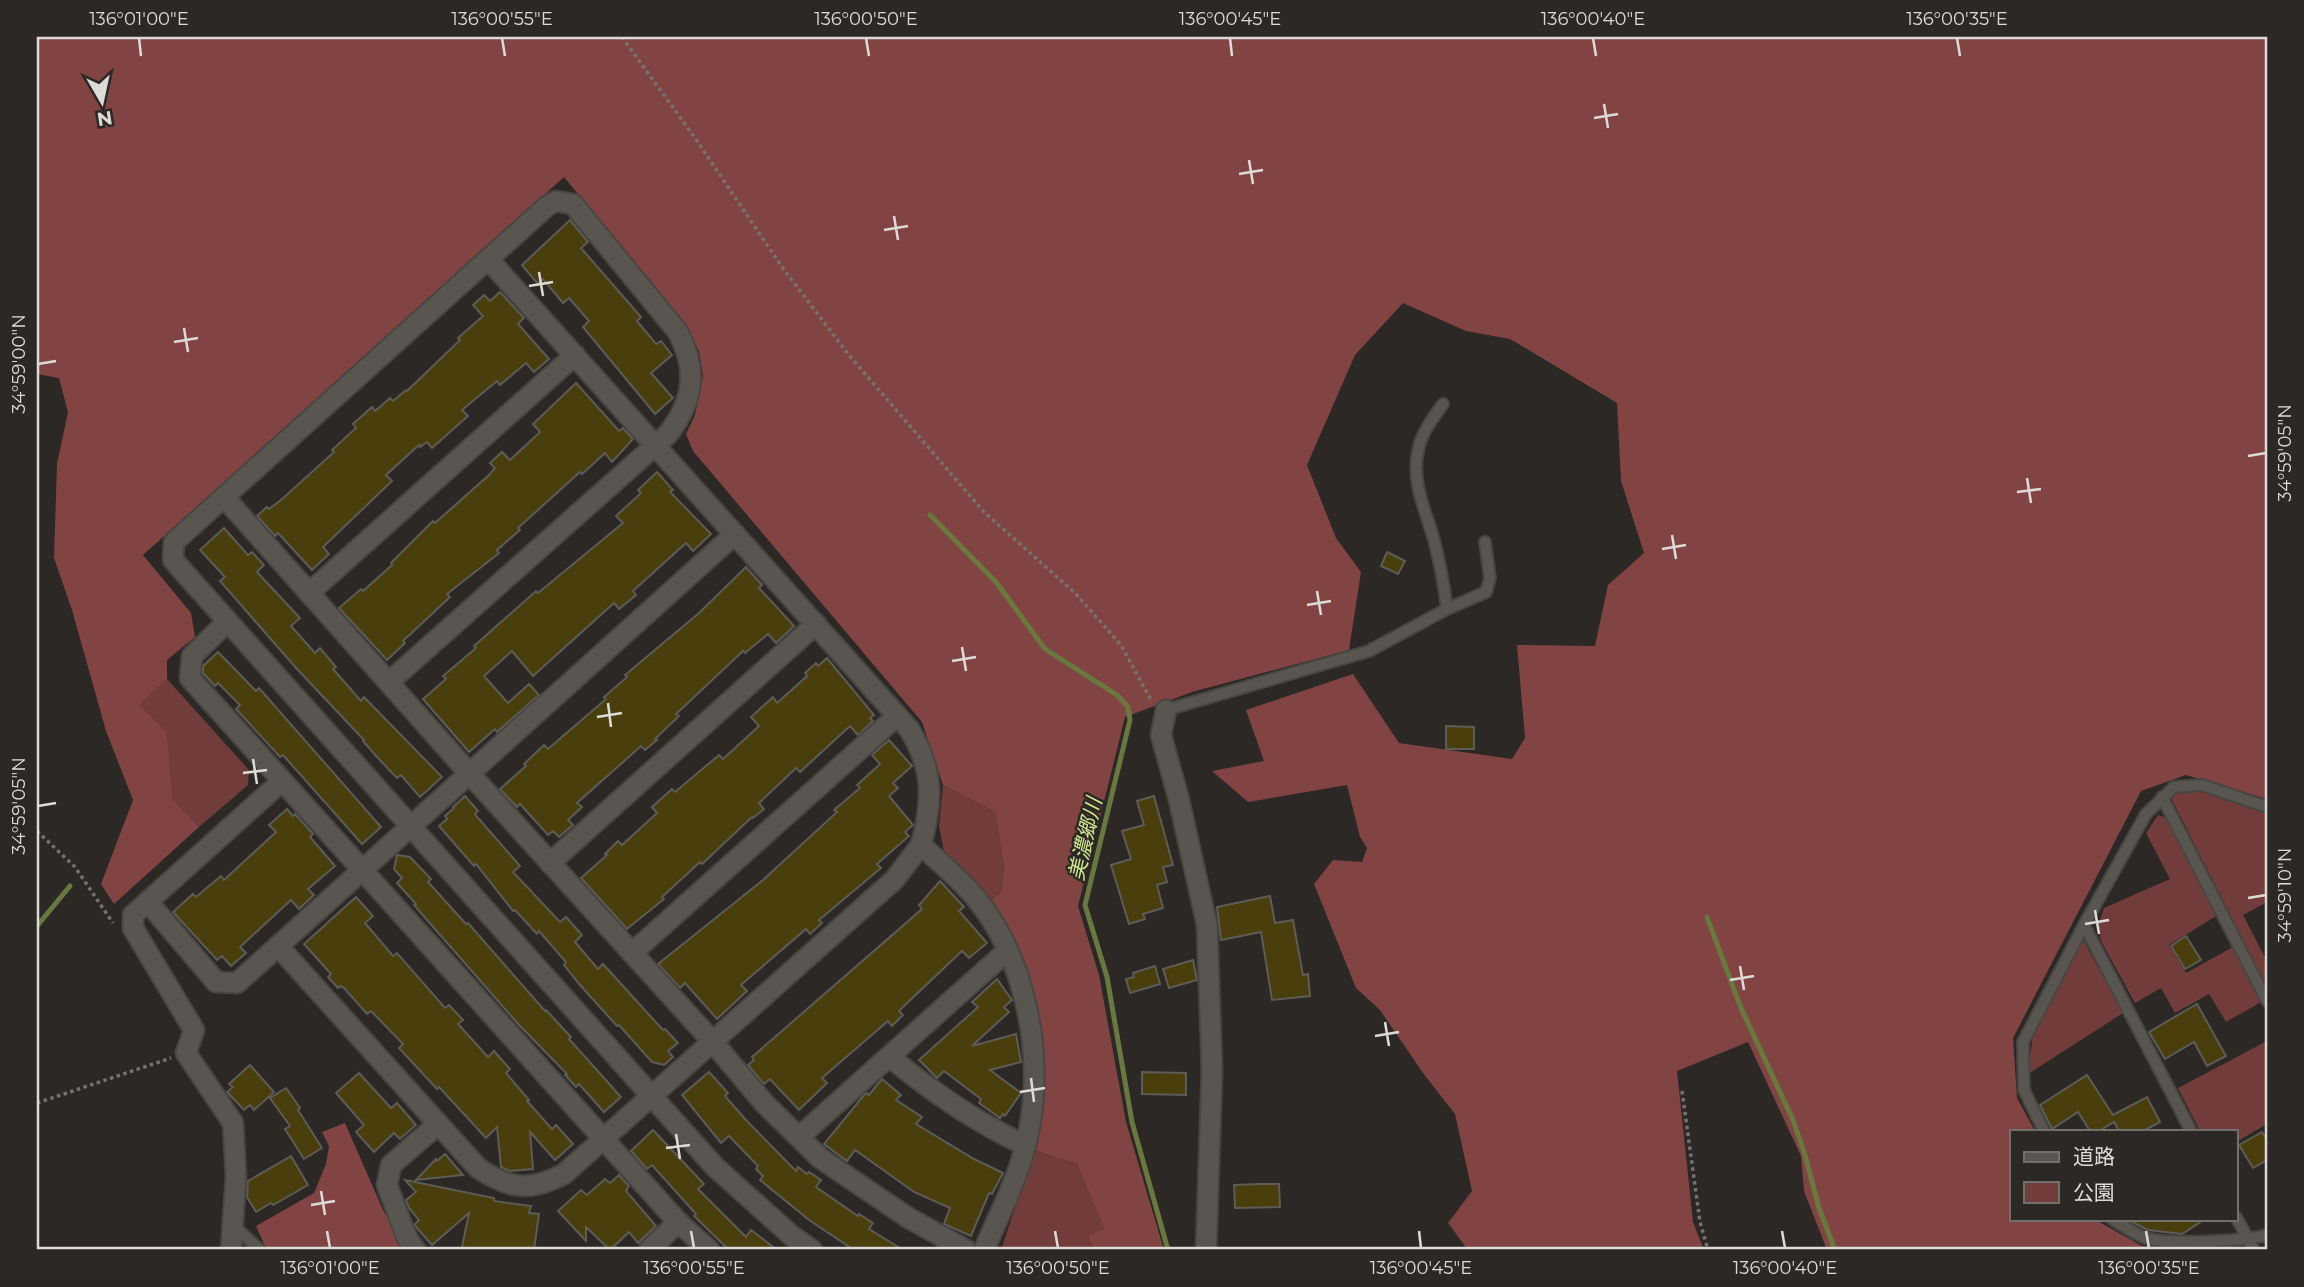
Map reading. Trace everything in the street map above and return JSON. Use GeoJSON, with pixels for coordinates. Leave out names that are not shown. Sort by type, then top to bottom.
{"type":"FeatureCollection","features":[{"type":"Feature","properties":{"kind":"street"},"geometry":{"type":"LineString","coordinates":[[389,682],[668,434],[681,417],[687,400],[691,371],[687,349],[678,332],[573,204],[556,201],[547,206],[174,542],[173,560],[715,1167],[792,1236],[812,1250]]}},
{"type":"Feature","properties":{"kind":"street"},"geometry":{"type":"LineString","coordinates":[[278,946],[478,1168],[497,1181],[512,1185],[547,1183],[564,1174],[894,880],[921,845],[928,820],[931,791],[922,750],[909,729],[489,260]]}},
{"type":"Feature","properties":{"kind":"street"},"geometry":{"type":"LineString","coordinates":[[309,593],[575,355]]}},
{"type":"Feature","properties":{"kind":"street"},"geometry":{"type":"LineString","coordinates":[[224,497],[712,1041],[764,1103],[820,1158],[907,1217],[967,1250]]}},
{"type":"Feature","properties":{"kind":"street"},"geometry":{"type":"LineString","coordinates":[[148,902],[216,982],[237,983],[735,534]]}},
{"type":"Feature","properties":{"kind":"street"},"geometry":{"type":"LineString","coordinates":[[227,622],[192,656],[190,678],[678,1222],[709,1250]]}},
{"type":"Feature","properties":{"kind":"street"},"geometry":{"type":"LineString","coordinates":[[550,863],[816,624]]}},
{"type":"Feature","properties":{"kind":"street"},"geometry":{"type":"LineString","coordinates":[[1166,710],[1161,736],[1179,800],[1207,925],[1212,1071],[1206,1250]]}},
{"type":"Feature","properties":{"kind":"street"},"geometry":{"type":"LineString","coordinates":[[632,953],[897,716]]}},
{"type":"Feature","properties":{"kind":"street"},"geometry":{"type":"LineString","coordinates":[[231,1250],[236,1178],[233,1123],[186,1053],[194,1030],[133,928],[133,915],[282,781]]}},
{"type":"Feature","properties":{"kind":"street"},"geometry":{"type":"LineString","coordinates":[[921,845],[975,897],[999,932],[1026,1003],[1034,1045],[1035,1080],[1030,1126],[1014,1181],[984,1250]]}},
{"type":"Feature","properties":{"kind":"street"},"geometry":{"type":"LineString","coordinates":[[799,1138],[1007,951]]}},
{"type":"Feature","properties":{"kind":"street"},"geometry":{"type":"LineString","coordinates":[[890,1057],[920,1083],[961,1111],[1025,1145]]}},
{"type":"Feature","properties":{"kind":"street"},"geometry":{"type":"LineString","coordinates":[[415,1250],[407,1238],[387,1185],[391,1165],[438,1124]]}},
{"type":"Feature","properties":{"kind":"street"},"geometry":{"type":"LineString","coordinates":[[649,1250],[678,1222]]}},
{"type":"Feature","properties":{"kind":"lane"},"geometry":{"type":"LineString","coordinates":[[1443,404],[1425,430],[1418,451],[1417,472],[1420,498],[1441,570],[1447,609]]}},
{"type":"Feature","properties":{"kind":"lane"},"geometry":{"type":"LineString","coordinates":[[1166,710],[1369,651],[1447,609],[1486,592],[1490,578],[1485,542]]}},
{"type":"Feature","properties":{"kind":"lane"},"geometry":{"type":"LineString","coordinates":[[2044,1130],[2024,1090],[2023,1042],[2146,814],[2174,787],[2202,785],[2267,807]]}},
{"type":"Feature","properties":{"kind":"lane"},"geometry":{"type":"LineString","coordinates":[[2162,797],[2267,1001]]}},
{"type":"Feature","properties":{"kind":"lane"},"geometry":{"type":"LineString","coordinates":[[2084,925],[2190,1130]]}},
{"type":"Feature","properties":{"kind":"lane"},"geometry":{"type":"LineString","coordinates":[[2114,1220],[2144,1238],[2168,1242],[2232,1238],[2252,1245]]}},
{"type":"Feature","properties":{"kind":"lane"},"geometry":{"type":"LineString","coordinates":[[2238,1220],[2252,1245]]}},
{"type":"Feature","properties":{"kind":"lane"},"geometry":{"type":"LineString","coordinates":[[233,1225],[260,1250]]}},
{"type":"Feature","properties":{"kind":"lane"},"geometry":{"type":"LineString","coordinates":[[2252,1245],[2267,1235]]}},
{"type":"Feature","properties":{"kind":"path"},"geometry":{"type":"LineString","coordinates":[[622,37],[695,138],[782,267],[848,354],[984,512],[1075,593],[1121,645],[1153,704],[1166,710]]}},
{"type":"Feature","properties":{"kind":"path"},"geometry":{"type":"LineString","coordinates":[[37,1103],[186,1053]]}},
{"type":"Feature","properties":{"kind":"path"},"geometry":{"type":"LineString","coordinates":[[1682,1091],[1700,1222],[1708,1250]]}},
{"type":"Feature","properties":{"kind":"green space"},"geometry":{"type":"Polygon","coordinates":[[[167,679],[249,770],[248,785],[199,827],[173,799],[167,732],[140,705],[167,679]]]}},
{"type":"Feature","properties":{"kind":"green space"},"geometry":{"type":"Polygon","coordinates":[[[943,785],[995,812],[1004,867],[1001,892],[988,903],[945,857],[939,826],[943,785]]]}},
{"type":"Feature","properties":{"kind":"green space"},"geometry":{"type":"Polygon","coordinates":[[[2208,791],[2267,811],[2267,902],[2243,915],[2267,961],[2267,987],[2171,798],[2179,792],[2208,791]]]}},
{"type":"Feature","properties":{"kind":"green space"},"geometry":{"type":"Polygon","coordinates":[[[2158,815],[2167,818],[2218,915],[2169,945],[2186,973],[2233,947],[2261,1002],[2226,1022],[2209,994],[2175,1013],[2161,988],[2135,1003],[2101,941],[2098,926],[2104,908],[2170,879],[2146,833],[2158,815]]]}},
{"type":"Feature","properties":{"kind":"green space"},"geometry":{"type":"Polygon","coordinates":[[[2081,936],[2123,1013],[2028,1074],[2033,1033],[2081,936]]]}},
{"type":"Feature","properties":{"kind":"green space"},"geometry":{"type":"Polygon","coordinates":[[[2267,1041],[2267,1124],[2238,1141],[2238,1130],[2199,1130],[2178,1088],[2267,1041]]]}},
{"type":"Feature","properties":{"kind":"green space"},"geometry":{"type":"Polygon","coordinates":[[[1034,1150],[1077,1164],[1106,1229],[1088,1236],[1094,1250],[1001,1250],[1034,1150]]]}},
{"type":"Feature","properties":{"kind":"shaded area"},"geometry":{"type":"Polygon","coordinates":[[[37,37],[2267,37],[2267,799],[2186,775],[2141,791],[2013,1038],[2017,1098],[2034,1130],[2010,1130],[2010,1220],[2096,1220],[2142,1246],[2218,1244],[2232,1250],[1827,1250],[1804,1191],[1801,1156],[1748,1042],[1677,1071],[1693,1222],[1704,1250],[1468,1250],[1448,1223],[1472,1191],[1455,1114],[1380,1010],[1356,988],[1314,884],[1333,860],[1362,862],[1367,848],[1360,837],[1347,785],[1248,802],[1212,771],[1264,761],[1246,710],[1353,674],[1399,743],[1512,759],[1525,738],[1517,645],[1595,646],[1608,585],[1644,553],[1621,481],[1617,403],[1510,339],[1466,331],[1403,303],[1355,355],[1307,465],[1336,538],[1361,572],[1349,650],[1192,692],[1125,717],[1078,906],[1099,975],[1126,1122],[1164,1250],[1094,1250],[1088,1236],[1105,1229],[1077,1164],[1034,1150],[1042,1110],[1044,1076],[1037,1016],[988,903],[1001,892],[1004,867],[995,812],[943,785],[922,722],[693,451],[686,434],[695,415],[703,376],[699,351],[684,323],[564,177],[143,555],[191,613],[195,637],[167,660],[167,679],[140,705],[167,732],[173,799],[199,827],[114,904],[101,884],[133,800],[106,731],[72,610],[54,558],[57,464],[68,412],[59,378],[37,374],[37,37]]]}},
{"type":"Feature","properties":{"kind":"shaded area"},"geometry":{"type":"Polygon","coordinates":[[[345,1123],[383,1210],[406,1250],[270,1250],[265,1246],[256,1226],[314,1193],[326,1164],[329,1146],[322,1132],[345,1123]]]}},
{"type":"Feature","properties":{"kind":"building"},"geometry":{"type":"Polygon","coordinates":[[[570,220],[588,242],[581,248],[641,317],[637,321],[656,344],[661,341],[672,355],[651,373],[673,398],[655,414],[583,327],[589,321],[569,298],[563,303],[543,279],[538,284],[522,265],[570,220]]]}},
{"type":"Feature","properties":{"kind":"building"},"geometry":{"type":"Polygon","coordinates":[[[500,292],[524,318],[518,324],[549,359],[534,372],[526,363],[500,385],[497,381],[462,410],[468,416],[432,448],[427,442],[420,447],[419,445],[386,475],[392,481],[323,547],[329,554],[312,570],[278,533],[275,536],[257,516],[281,500],[334,452],[332,450],[356,428],[353,424],[372,407],[375,411],[390,398],[393,401],[407,391],[483,316],[473,305],[484,295],[490,301],[500,292]]]}},
{"type":"Feature","properties":{"kind":"building"},"geometry":{"type":"Polygon","coordinates":[[[576,383],[619,431],[623,428],[633,439],[612,462],[605,453],[582,474],[580,472],[518,528],[520,530],[497,550],[499,553],[447,594],[450,597],[403,641],[405,643],[387,660],[339,608],[361,589],[363,591],[392,565],[433,521],[435,523],[489,475],[495,468],[490,463],[502,452],[510,460],[540,432],[533,424],[576,383]]]}},
{"type":"Feature","properties":{"kind":"building"},"geometry":{"type":"Polygon","coordinates":[[[657,472],[673,490],[670,492],[711,534],[693,551],[686,543],[633,591],[636,595],[619,609],[614,603],[533,676],[512,651],[484,676],[508,703],[529,684],[539,695],[497,732],[495,729],[469,752],[423,699],[446,679],[443,676],[476,648],[474,646],[536,591],[538,593],[623,523],[616,516],[641,493],[638,490],[657,472]]]}},
{"type":"Feature","properties":{"kind":"building"},"geometry":{"type":"Polygon","coordinates":[[[224,528],[248,555],[252,552],[264,565],[257,572],[300,618],[291,626],[315,653],[320,648],[336,667],[333,669],[361,701],[364,697],[442,777],[420,797],[401,775],[397,778],[377,757],[220,581],[225,577],[200,550],[224,528]]]}},
{"type":"Feature","properties":{"kind":"building"},"geometry":{"type":"Polygon","coordinates":[[[1387,552],[1405,561],[1398,574],[1381,566],[1387,552]]]}},
{"type":"Feature","properties":{"kind":"building"},"geometry":{"type":"Polygon","coordinates":[[[746,567],[762,585],[759,588],[794,626],[776,643],[768,634],[745,653],[743,651],[676,714],[679,716],[655,739],[657,740],[645,750],[641,746],[577,803],[582,807],[568,820],[573,825],[559,837],[553,831],[548,835],[520,804],[517,807],[500,789],[526,766],[524,764],[544,745],[548,749],[606,699],[604,697],[627,677],[625,675],[699,613],[746,567]]]}},
{"type":"Feature","properties":{"kind":"building"},"geometry":{"type":"Polygon","coordinates":[[[218,652],[256,691],[259,688],[381,827],[362,844],[283,755],[280,757],[236,709],[240,705],[218,683],[215,686],[203,673],[203,666],[218,652]]]}},
{"type":"Feature","properties":{"kind":"building"},"geometry":{"type":"Polygon","coordinates":[[[827,658],[874,715],[870,718],[873,721],[858,735],[850,726],[800,772],[796,768],[759,803],[764,809],[702,864],[700,862],[662,897],[664,899],[627,929],[581,878],[607,855],[605,854],[618,841],[622,845],[657,813],[652,807],[672,789],[675,792],[719,755],[723,759],[759,726],[751,717],[773,697],[777,703],[807,676],[805,673],[816,663],[818,666],[827,658]]]}},
{"type":"Feature","properties":{"kind":"building"},"geometry":{"type":"Polygon","coordinates":[[[1446,726],[1474,727],[1474,749],[1446,749],[1446,726]]]}},
{"type":"Feature","properties":{"kind":"building"},"geometry":{"type":"Polygon","coordinates":[[[889,740],[912,766],[893,783],[898,788],[889,796],[913,825],[905,832],[909,836],[877,864],[881,868],[819,920],[822,923],[810,934],[806,929],[741,985],[747,991],[717,1019],[685,983],[680,988],[658,964],[763,880],[837,812],[834,810],[860,788],[857,785],[880,764],[872,755],[889,740]]]}},
{"type":"Feature","properties":{"kind":"building"},"geometry":{"type":"Polygon","coordinates":[[[465,796],[478,811],[475,814],[520,866],[513,872],[560,922],[566,917],[582,935],[575,942],[598,969],[603,964],[678,1043],[668,1051],[673,1057],[664,1065],[652,1062],[619,1025],[617,1026],[580,985],[564,965],[566,962],[539,931],[537,934],[515,910],[513,911],[476,864],[474,866],[439,826],[465,796]]]}},
{"type":"Feature","properties":{"kind":"building"},"geometry":{"type":"Polygon","coordinates":[[[1154,796],[1173,865],[1163,867],[1167,882],[1157,885],[1163,908],[1143,914],[1145,919],[1129,924],[1111,865],[1131,859],[1122,831],[1144,825],[1137,801],[1154,796]]]}},
{"type":"Feature","properties":{"kind":"building"},"geometry":{"type":"Polygon","coordinates":[[[287,809],[313,834],[310,837],[335,866],[308,889],[314,895],[299,909],[291,900],[240,947],[246,953],[231,966],[222,956],[217,960],[173,912],[193,894],[196,897],[221,876],[224,880],[276,832],[269,825],[287,809]]]}},
{"type":"Feature","properties":{"kind":"building"},"geometry":{"type":"Polygon","coordinates":[[[397,855],[410,857],[431,879],[428,882],[571,1037],[569,1039],[621,1097],[604,1112],[579,1084],[576,1087],[565,1075],[567,1074],[519,1025],[414,905],[416,904],[397,883],[402,878],[394,869],[397,855]]]}},
{"type":"Feature","properties":{"kind":"building"},"geometry":{"type":"Polygon","coordinates":[[[940,881],[964,907],[959,911],[987,943],[969,958],[962,951],[899,1011],[903,1015],[892,1026],[888,1021],[822,1078],[827,1083],[799,1110],[770,1079],[764,1084],[748,1065],[754,1060],[752,1057],[922,909],[919,905],[940,881]]]}},
{"type":"Feature","properties":{"kind":"building"},"geometry":{"type":"Polygon","coordinates":[[[1270,896],[1275,923],[1293,920],[1303,975],[1308,974],[1310,996],[1272,1000],[1261,932],[1221,940],[1217,907],[1270,896]]]}},
{"type":"Feature","properties":{"kind":"building"},"geometry":{"type":"Polygon","coordinates":[[[356,897],[373,916],[365,923],[393,956],[397,953],[445,1008],[449,1005],[463,1020],[458,1024],[488,1057],[494,1051],[510,1069],[506,1073],[529,1100],[527,1101],[552,1129],[556,1125],[573,1144],[555,1160],[530,1132],[533,1169],[510,1171],[501,1167],[497,1127],[486,1138],[399,1048],[403,1044],[371,1011],[367,1014],[344,988],[338,988],[328,977],[331,974],[304,944],[356,897]]]}},
{"type":"Feature","properties":{"kind":"building"},"geometry":{"type":"Polygon","coordinates":[[[2186,936],[2201,960],[2185,969],[2171,946],[2186,936]]]}},
{"type":"Feature","properties":{"kind":"building"},"geometry":{"type":"Polygon","coordinates":[[[1193,960],[1197,980],[1169,988],[1163,969],[1193,960]]]}},
{"type":"Feature","properties":{"kind":"building"},"geometry":{"type":"Polygon","coordinates":[[[1155,966],[1160,984],[1130,993],[1126,979],[1134,977],[1133,973],[1155,966]]]}},
{"type":"Feature","properties":{"kind":"building"},"geometry":{"type":"Polygon","coordinates":[[[997,979],[1012,1000],[1004,1007],[1009,1012],[972,1046],[1016,1034],[1021,1062],[990,1070],[1021,1093],[1005,1116],[1003,1114],[1000,1118],[979,1103],[981,1099],[944,1071],[937,1078],[919,1060],[978,1007],[972,1002],[997,979]]]}},
{"type":"Feature","properties":{"kind":"building"},"geometry":{"type":"Polygon","coordinates":[[[2197,1004],[2226,1056],[2207,1066],[2194,1042],[2165,1059],[2149,1032],[2197,1004]]]}},
{"type":"Feature","properties":{"kind":"building"},"geometry":{"type":"Polygon","coordinates":[[[250,1065],[274,1092],[254,1110],[250,1105],[244,1110],[227,1092],[233,1087],[229,1084],[250,1065]]]}},
{"type":"Feature","properties":{"kind":"building"},"geometry":{"type":"Polygon","coordinates":[[[709,1072],[728,1093],[725,1096],[746,1120],[796,1171],[798,1167],[821,1180],[816,1187],[873,1223],[869,1229],[903,1250],[854,1250],[809,1220],[760,1180],[763,1176],[756,1169],[758,1166],[729,1136],[721,1143],[682,1095],[709,1072]]]}},
{"type":"Feature","properties":{"kind":"building"},"geometry":{"type":"Polygon","coordinates":[[[1142,1072],[1186,1073],[1186,1095],[1142,1094],[1142,1072]]]}},
{"type":"Feature","properties":{"kind":"building"},"geometry":{"type":"Polygon","coordinates":[[[359,1073],[391,1108],[397,1103],[416,1125],[400,1139],[394,1133],[374,1152],[356,1132],[364,1125],[336,1093],[359,1073]]]}},
{"type":"Feature","properties":{"kind":"building"},"geometry":{"type":"Polygon","coordinates":[[[2087,1075],[2113,1115],[2147,1097],[2160,1122],[2145,1130],[2118,1130],[2114,1122],[2101,1130],[2089,1130],[2078,1112],[2052,1129],[2040,1105],[2087,1075]]]}},
{"type":"Feature","properties":{"kind":"building"},"geometry":{"type":"Polygon","coordinates":[[[882,1079],[901,1095],[896,1100],[922,1117],[916,1124],[1003,1173],[992,1194],[989,1193],[971,1236],[944,1224],[950,1208],[914,1192],[855,1150],[847,1161],[824,1144],[864,1095],[869,1095],[882,1079]]]}},
{"type":"Feature","properties":{"kind":"building"},"geometry":{"type":"Polygon","coordinates":[[[286,1088],[322,1148],[304,1159],[285,1129],[290,1126],[270,1098],[286,1088]]]}},
{"type":"Feature","properties":{"kind":"building"},"geometry":{"type":"Polygon","coordinates":[[[653,1130],[704,1184],[698,1189],[746,1237],[751,1230],[777,1250],[729,1250],[694,1216],[696,1214],[652,1165],[647,1169],[631,1151],[653,1130]]]}},
{"type":"Feature","properties":{"kind":"building"},"geometry":{"type":"Polygon","coordinates":[[[2262,1132],[2267,1140],[2267,1160],[2253,1168],[2239,1145],[2262,1132]]]}},
{"type":"Feature","properties":{"kind":"building"},"geometry":{"type":"Polygon","coordinates":[[[445,1154],[463,1175],[416,1180],[436,1159],[437,1161],[445,1154]]]}},
{"type":"Feature","properties":{"kind":"building"},"geometry":{"type":"Polygon","coordinates":[[[291,1156],[308,1185],[256,1212],[247,1197],[248,1181],[291,1156]]]}},
{"type":"Feature","properties":{"kind":"building"},"geometry":{"type":"Polygon","coordinates":[[[619,1175],[629,1186],[626,1191],[656,1226],[638,1243],[629,1232],[610,1250],[586,1227],[586,1241],[558,1211],[581,1190],[587,1195],[605,1179],[610,1183],[619,1175]]]}},
{"type":"Feature","properties":{"kind":"building"},"geometry":{"type":"Polygon","coordinates":[[[405,1180],[494,1198],[494,1201],[531,1206],[529,1213],[539,1214],[534,1250],[465,1250],[462,1247],[469,1213],[432,1245],[416,1227],[415,1224],[419,1220],[406,1200],[416,1192],[405,1180]]]}},
{"type":"Feature","properties":{"kind":"building"},"geometry":{"type":"Polygon","coordinates":[[[1279,1184],[1280,1207],[1235,1208],[1234,1185],[1279,1184]]]}},
{"type":"Feature","properties":{"kind":"building"},"geometry":{"type":"Polygon","coordinates":[[[2128,1220],[2203,1220],[2182,1234],[2148,1230],[2128,1220]]]}},
{"type":"Feature","properties":{"kind":"waterway","name":"美濃郷川"},"geometry":{"type":"LineString","coordinates":[[930,515],[996,582],[1045,649],[1117,695],[1128,707],[1130,720],[1085,905],[1107,977],[1132,1122],[1168,1250]]}},
{"type":"Feature","properties":{"kind":"waterway"},"geometry":{"type":"LineString","coordinates":[[37,926],[70,886]]}},
{"type":"Feature","properties":{"kind":"waterway"},"geometry":{"type":"LineString","coordinates":[[1707,917],[1741,1008],[1793,1120],[1819,1208],[1835,1250]]}}]}
